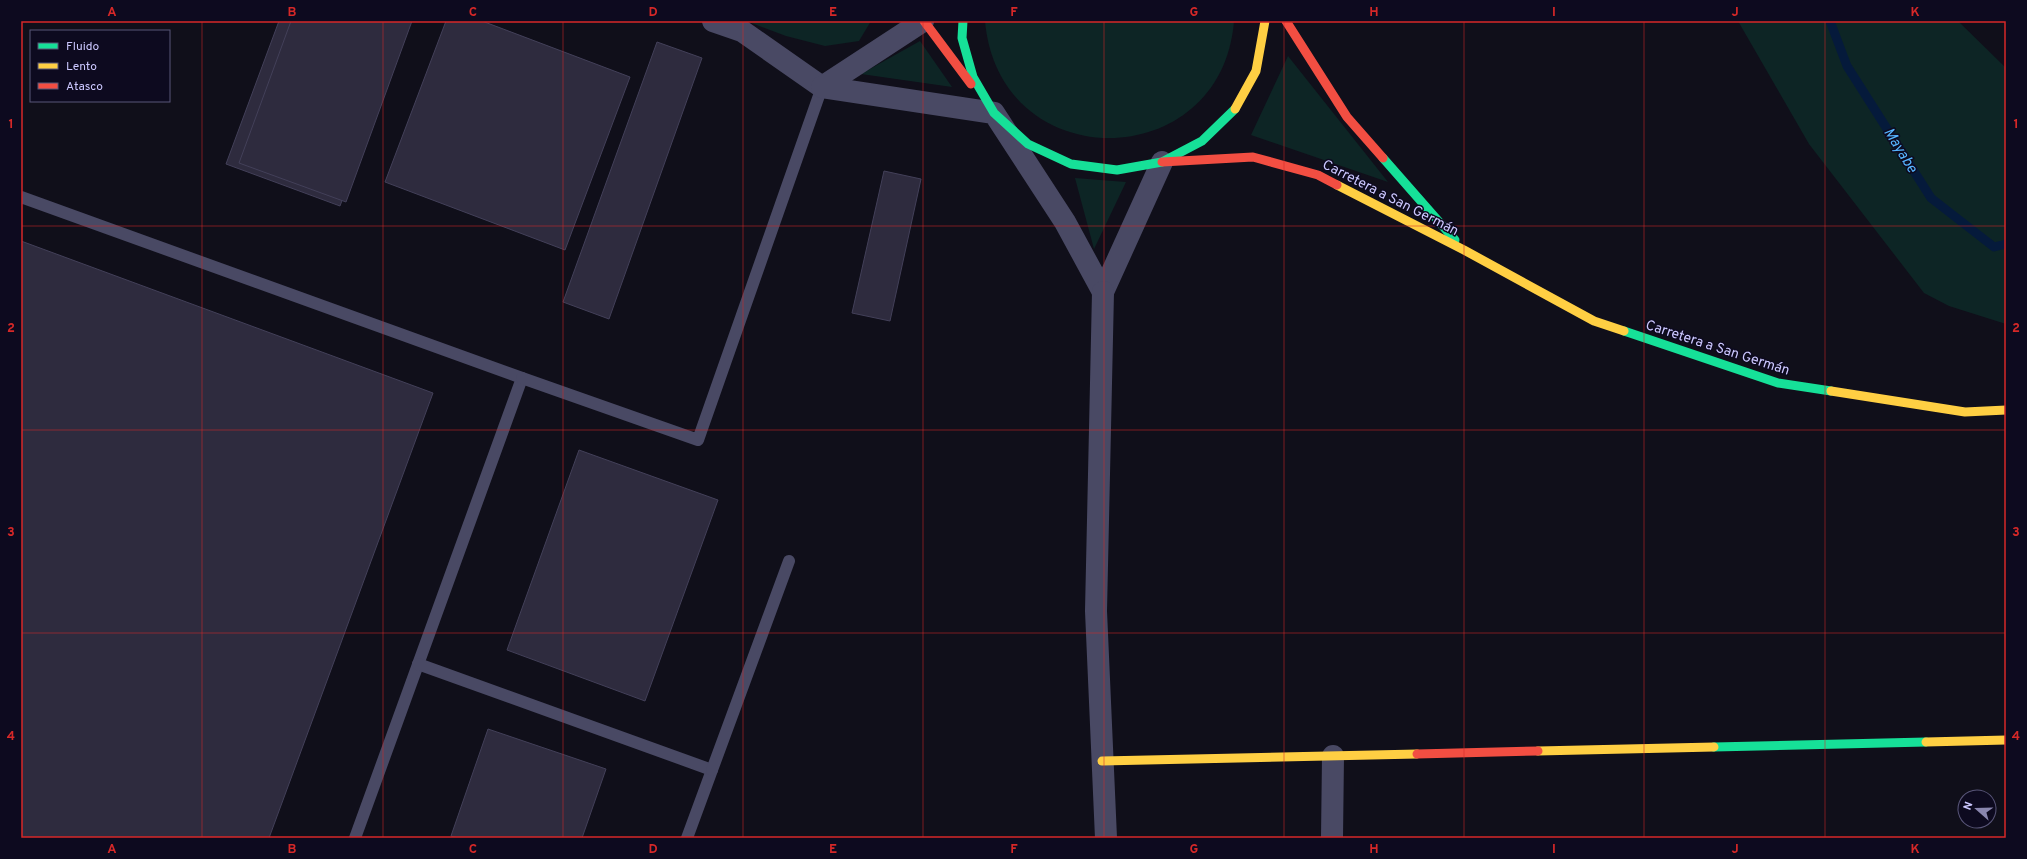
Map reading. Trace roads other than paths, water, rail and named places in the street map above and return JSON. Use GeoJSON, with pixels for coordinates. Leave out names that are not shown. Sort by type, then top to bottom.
{"type":"FeatureCollection","features":[{"type":"Feature","properties":{"kind":"main road"},"geometry":{"type":"LineString","coordinates":[[924,21],[994,113],[1028,144],[1070,164],[1117,170],[1162,162],[1202,141],[1234,110],[1256,71],[1265,21]]}},
{"type":"Feature","properties":{"kind":"main road"},"geometry":{"type":"LineString","coordinates":[[962,21],[962,38],[973,77],[994,113]]}},
{"type":"Feature","properties":{"kind":"main road","name":"Carretera a San Germán"},"geometry":{"type":"LineString","coordinates":[[1286,21],[1347,117],[1464,250]]}},
{"type":"Feature","properties":{"kind":"main road","name":"Carretera a San Germán"},"geometry":{"type":"LineString","coordinates":[[1162,162],[1253,157],[1318,174],[1464,250],[1594,321],[1778,383],[1965,412],[2006,410]]}},
{"type":"Feature","properties":{"kind":"main road"},"geometry":{"type":"LineString","coordinates":[[1102,761],[2006,740]]}},
{"type":"Feature","properties":{"kind":"street"},"geometry":{"type":"LineString","coordinates":[[713,21],[742,31],[822,87],[994,113],[1065,222],[1103,292]]}},
{"type":"Feature","properties":{"kind":"street"},"geometry":{"type":"LineString","coordinates":[[822,87],[924,21]]}},
{"type":"Feature","properties":{"kind":"street"},"geometry":{"type":"LineString","coordinates":[[1106,838],[1096,611],[1103,292],[1162,162]]}},
{"type":"Feature","properties":{"kind":"street"},"geometry":{"type":"LineString","coordinates":[[1332,756],[1332,838]]}},
{"type":"Feature","properties":{"kind":"lane"},"geometry":{"type":"LineString","coordinates":[[21,197],[698,440],[822,87]]}},
{"type":"Feature","properties":{"kind":"lane"},"geometry":{"type":"LineString","coordinates":[[355,838],[522,378]]}},
{"type":"Feature","properties":{"kind":"lane"},"geometry":{"type":"LineString","coordinates":[[687,838],[789,561]]}},
{"type":"Feature","properties":{"kind":"lane"},"geometry":{"type":"LineString","coordinates":[[418,664],[712,770]]}},
{"type":"Feature","properties":{"kind":"waterway","name":"Mayabe"},"geometry":{"type":"LineString","coordinates":[[1830,21],[1847,66],[1931,198],[1994,247],[2006,244]]}}]}
